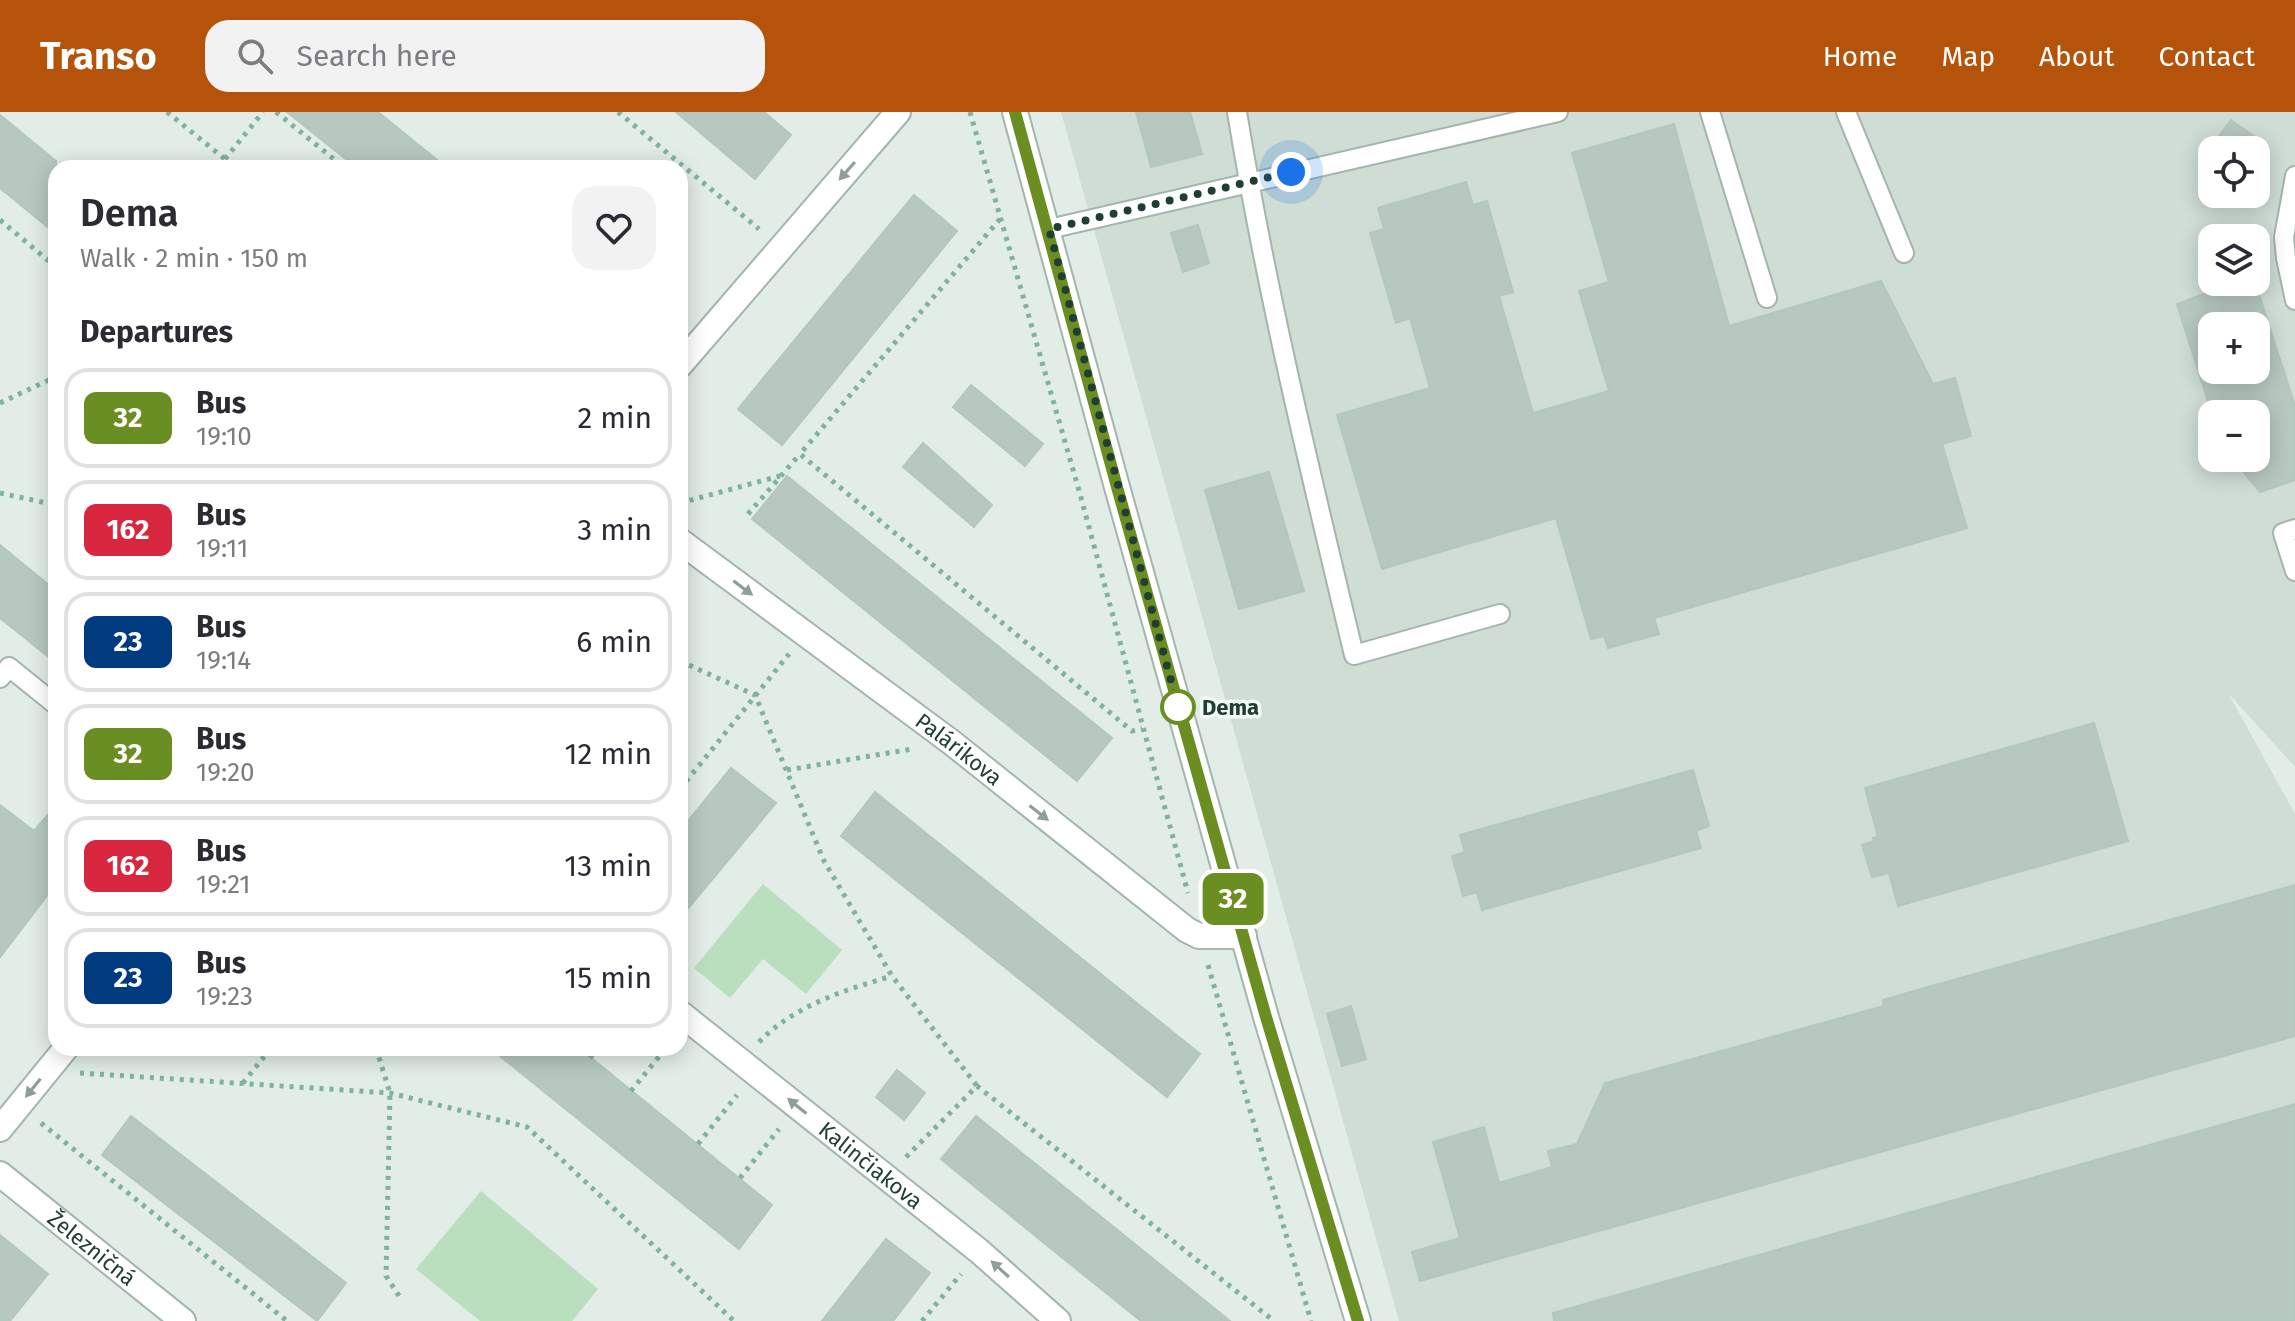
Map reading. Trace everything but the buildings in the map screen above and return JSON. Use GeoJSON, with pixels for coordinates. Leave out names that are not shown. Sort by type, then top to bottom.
{"type":"FeatureCollection","features":[{"type":"Feature","properties":{"kind":"street"},"geometry":{"type":"LineString","coordinates":[[688,356],[898,112]]}},
{"type":"Feature","properties":{"kind":"street"},"geometry":{"type":"LineString","coordinates":[[1015,112],[1244,936],[1358,1321]]}},
{"type":"Feature","properties":{"kind":"street","name":"Palárikova"},"geometry":{"type":"LineString","coordinates":[[688,547],[951,742],[1187,930],[1199,936]]}},
{"type":"Feature","properties":{"kind":"street"},"geometry":{"type":"LineString","coordinates":[[1199,936],[1244,936]]}},
{"type":"Feature","properties":{"kind":"street","name":"Kalinčiakova"},"geometry":{"type":"LineString","coordinates":[[688,1019],[979,1251],[1058,1321]]}},
{"type":"Feature","properties":{"kind":"street"},"geometry":{"type":"LineString","coordinates":[[0,1129],[59,1056]]}},
{"type":"Feature","properties":{"kind":"street","name":"Železničná"},"geometry":{"type":"LineString","coordinates":[[0,1174],[183,1321]]}},
{"type":"Feature","properties":{"kind":"lane"},"geometry":{"type":"LineString","coordinates":[[1237,112],[1291,389],[1354,655],[1500,614]]}},
{"type":"Feature","properties":{"kind":"lane"},"geometry":{"type":"LineString","coordinates":[[1049,229],[1518,117],[1558,112]]}},
{"type":"Feature","properties":{"kind":"lane"},"geometry":{"type":"LineString","coordinates":[[1710,112],[1767,298]]}},
{"type":"Feature","properties":{"kind":"lane"},"geometry":{"type":"LineString","coordinates":[[1846,112],[1904,253]]}},
{"type":"Feature","properties":{"kind":"lane"},"geometry":{"type":"LineString","coordinates":[[2295,176],[2284,237],[2295,300]]}},
{"type":"Feature","properties":{"kind":"lane"},"geometry":{"type":"LineString","coordinates":[[2295,529],[2283,533],[2295,571]]}},
{"type":"Feature","properties":{"kind":"lane"},"geometry":{"type":"LineString","coordinates":[[0,678],[9,667],[48,699]]}},
{"type":"Feature","properties":{"kind":"path"},"geometry":{"type":"LineString","coordinates":[[167,112],[225,159],[263,112]]}},
{"type":"Feature","properties":{"kind":"path"},"geometry":{"type":"LineString","coordinates":[[276,112],[335,160]]}},
{"type":"Feature","properties":{"kind":"path"},"geometry":{"type":"LineString","coordinates":[[618,112],[676,160]]}},
{"type":"Feature","properties":{"kind":"path"},"geometry":{"type":"LineString","coordinates":[[970,112],[1080,494],[1199,936],[1311,1321]]}},
{"type":"Feature","properties":{"kind":"path"},"geometry":{"type":"LineString","coordinates":[[688,170],[781,247]]}},
{"type":"Feature","properties":{"kind":"path"},"geometry":{"type":"LineString","coordinates":[[748,514],[1001,218]]}},
{"type":"Feature","properties":{"kind":"path"},"geometry":{"type":"LineString","coordinates":[[0,220],[48,260]]}},
{"type":"Feature","properties":{"kind":"path"},"geometry":{"type":"LineString","coordinates":[[0,403],[48,380]]}},
{"type":"Feature","properties":{"kind":"path"},"geometry":{"type":"LineString","coordinates":[[800,454],[1132,731],[1142,729]]}},
{"type":"Feature","properties":{"kind":"path"},"geometry":{"type":"LineString","coordinates":[[688,501],[780,476]]}},
{"type":"Feature","properties":{"kind":"path"},"geometry":{"type":"LineString","coordinates":[[0,493],[48,503]]}},
{"type":"Feature","properties":{"kind":"path"},"geometry":{"type":"LineString","coordinates":[[688,779],[804,634]]}},
{"type":"Feature","properties":{"kind":"path"},"geometry":{"type":"LineString","coordinates":[[688,665],[755,695],[824,861],[892,976],[977,1086],[1274,1321]]}},
{"type":"Feature","properties":{"kind":"path"},"geometry":{"type":"LineString","coordinates":[[787,770],[951,742]]}},
{"type":"Feature","properties":{"kind":"path"},"geometry":{"type":"LineString","coordinates":[[740,1061],[769,1032],[830,994],[892,976]]}},
{"type":"Feature","properties":{"kind":"path"},"geometry":{"type":"LineString","coordinates":[[243,1083],[265,1056]]}},
{"type":"Feature","properties":{"kind":"path"},"geometry":{"type":"LineString","coordinates":[[378,1056],[390,1093],[386,1276],[401,1299]]}},
{"type":"Feature","properties":{"kind":"path"},"geometry":{"type":"LineString","coordinates":[[631,1091],[659,1056]]}},
{"type":"Feature","properties":{"kind":"path"},"geometry":{"type":"LineString","coordinates":[[47,1071],[390,1093],[527,1127],[734,1321]]}},
{"type":"Feature","properties":{"kind":"path"},"geometry":{"type":"LineString","coordinates":[[698,1144],[745,1085]]}},
{"type":"Feature","properties":{"kind":"path"},"geometry":{"type":"LineString","coordinates":[[886,1177],[977,1086]]}},
{"type":"Feature","properties":{"kind":"path"},"geometry":{"type":"LineString","coordinates":[[32,1116],[287,1321]]}},
{"type":"Feature","properties":{"kind":"path"},"geometry":{"type":"LineString","coordinates":[[740,1178],[786,1119]]}},
{"type":"Feature","properties":{"kind":"path"},"geometry":{"type":"LineString","coordinates":[[922,1321],[979,1251]]}},
{"type":"Feature","properties":{"kind":"shaded area"},"geometry":{"type":"Polygon","coordinates":[[[1061,112],[2295,112],[2295,767],[2228,693],[2295,814],[2295,1321],[1399,1321],[1061,112]]]}},
{"type":"Feature","properties":{"kind":"green space"},"geometry":{"type":"Polygon","coordinates":[[[763,884],[842,950],[806,994],[763,959],[730,998],[694,968],[763,884]]]}},
{"type":"Feature","properties":{"kind":"green space"},"geometry":{"type":"Polygon","coordinates":[[[481,1191],[598,1289],[572,1321],[480,1321],[416,1269],[481,1191]]]}},
{"type":"Feature","properties":{"kind":"bus line","name":"32"},"geometry":{"type":"LineString","coordinates":[[1015,112],[1266,1017],[1358,1321]]}},
{"type":"Feature","properties":{"kind":"place","name":"Dema"},"geometry":{"type":"Point","coordinates":[1178,707]}},
{"type":"Feature","properties":{"kind":"route"},"geometry":{"type":"LineString","coordinates":[[1178,707],[1180,714],[1049,229],[1291,172]]}}]}
